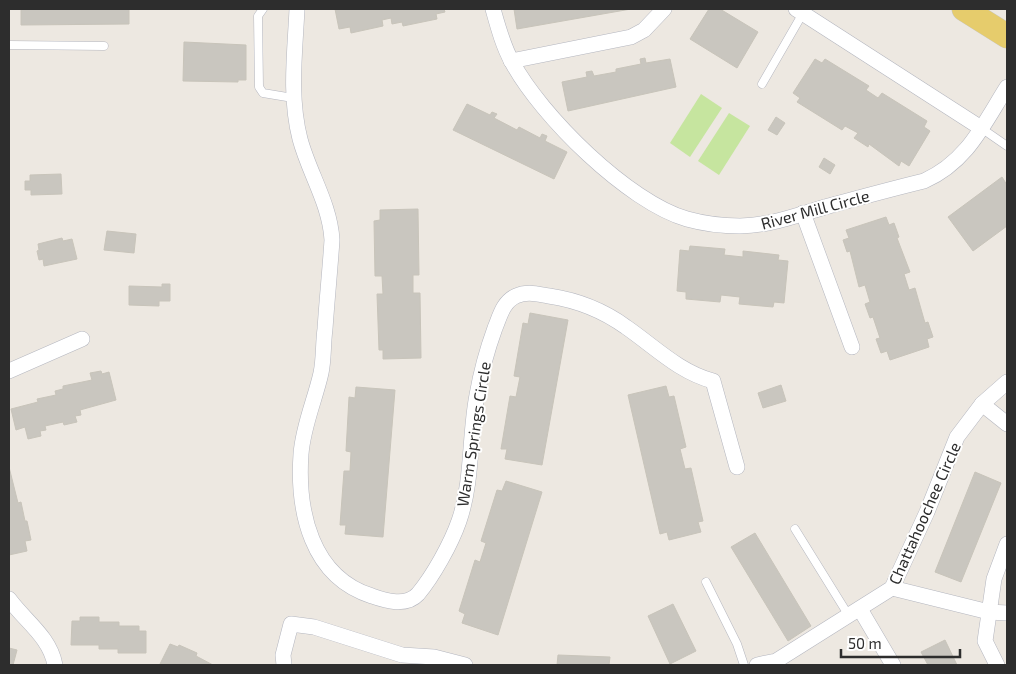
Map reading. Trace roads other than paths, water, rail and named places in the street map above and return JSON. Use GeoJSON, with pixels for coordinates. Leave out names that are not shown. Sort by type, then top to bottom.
{"type":"FeatureCollection","features":[{"type":"Feature","properties":{"kind":"main road"},"geometry":{"type":"LineString","coordinates":[[964,9],[1007,36]]}},
{"type":"Feature","properties":{"kind":"street","name":"Warm Springs Circle"},"geometry":{"type":"LineString","coordinates":[[297,9],[293,98],[301,140],[331,221],[332,240],[321,372],[301,455],[302,499],[306,523],[311,541],[326,565],[346,584],[364,594],[382,599],[406,602],[417,595],[447,549],[459,521],[466,493],[477,395],[486,354],[502,308],[512,298],[526,292],[563,298],[598,310],[624,325],[685,370],[713,380],[737,467]]}},
{"type":"Feature","properties":{"kind":"street","name":"River Mill Circle"},"geometry":{"type":"LineString","coordinates":[[493,9],[511,61],[535,96],[575,142],[618,178],[660,208],[686,219],[714,225],[732,226],[770,223],[924,181],[941,174],[968,150],[1007,87]]}},
{"type":"Feature","properties":{"kind":"street"},"geometry":{"type":"LineString","coordinates":[[511,61],[631,38],[644,30],[664,9]]}},
{"type":"Feature","properties":{"kind":"street"},"geometry":{"type":"LineString","coordinates":[[800,11],[981,128]]}},
{"type":"Feature","properties":{"kind":"street"},"geometry":{"type":"LineString","coordinates":[[803,214],[852,347]]}},
{"type":"Feature","properties":{"kind":"street"},"geometry":{"type":"LineString","coordinates":[[9,372],[82,339]]}},
{"type":"Feature","properties":{"kind":"street","name":"Chattahoochee Circle"},"geometry":{"type":"LineString","coordinates":[[758,665],[777,663],[892,588],[957,437],[982,404],[1007,382]]}},
{"type":"Feature","properties":{"kind":"street"},"geometry":{"type":"LineString","coordinates":[[982,404],[1007,424]]}},
{"type":"Feature","properties":{"kind":"street"},"geometry":{"type":"LineString","coordinates":[[997,665],[985,641],[994,579],[1007,544]]}},
{"type":"Feature","properties":{"kind":"street"},"geometry":{"type":"LineString","coordinates":[[892,588],[989,612],[1007,613]]}},
{"type":"Feature","properties":{"kind":"street"},"geometry":{"type":"LineString","coordinates":[[9,599],[15,617],[42,635],[54,656],[55,665]]}},
{"type":"Feature","properties":{"kind":"street"},"geometry":{"type":"LineString","coordinates":[[855,612],[893,665]]}},
{"type":"Feature","properties":{"kind":"street"},"geometry":{"type":"LineString","coordinates":[[284,665],[283,655],[291,624],[314,628],[401,660],[434,657],[465,665]]}},
{"type":"Feature","properties":{"kind":"lane"},"geometry":{"type":"LineString","coordinates":[[263,9],[258,16],[259,87],[263,93],[293,98]]}},
{"type":"Feature","properties":{"kind":"lane"},"geometry":{"type":"LineString","coordinates":[[762,84],[800,11]]}},
{"type":"Feature","properties":{"kind":"lane"},"geometry":{"type":"LineString","coordinates":[[9,45],[104,46]]}},
{"type":"Feature","properties":{"kind":"lane"},"geometry":{"type":"LineString","coordinates":[[981,128],[1007,146]]}},
{"type":"Feature","properties":{"kind":"lane"},"geometry":{"type":"LineString","coordinates":[[795,529],[855,612]]}},
{"type":"Feature","properties":{"kind":"lane"},"geometry":{"type":"LineString","coordinates":[[706,582],[737,644],[744,665]]}}]}
